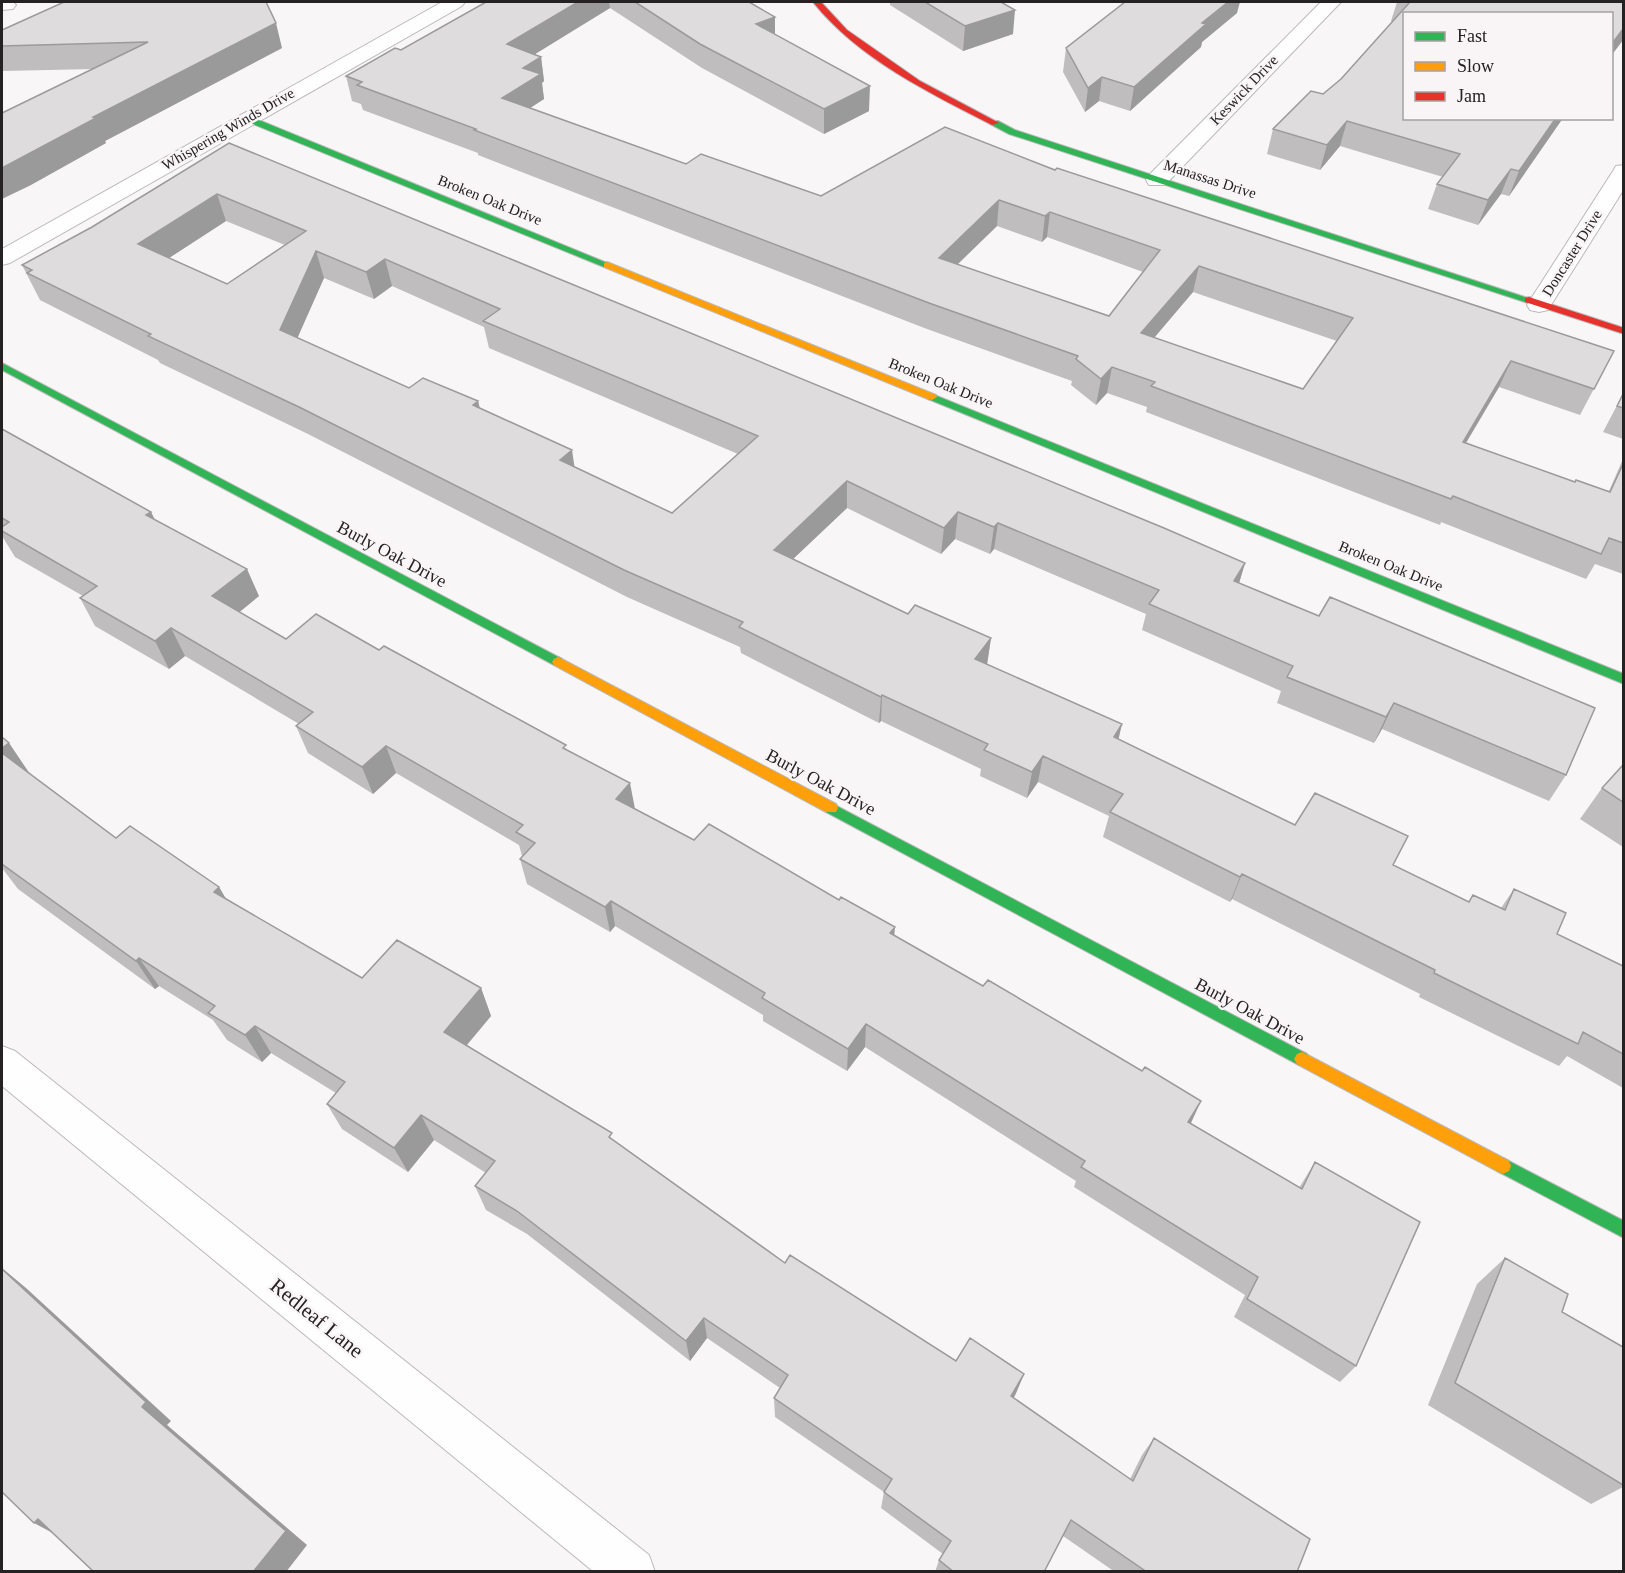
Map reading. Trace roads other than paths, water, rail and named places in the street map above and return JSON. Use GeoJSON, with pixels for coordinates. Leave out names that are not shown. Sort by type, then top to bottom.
{"type":"FeatureCollection","features":[{"type":"Feature","properties":{"kind":"street","name":"Whispering Winds Drive"},"geometry":{"type":"LineString","coordinates":[[2,258],[246,118],[455,2]]}},
{"type":"Feature","properties":{"kind":"street","name":"Manassas Drive"},"geometry":{"type":"LineString","coordinates":[[817,2],[844,32],[917,83],[1012,132],[1623,331]]}},
{"type":"Feature","properties":{"kind":"street","name":"Keswick Drive"},"geometry":{"type":"LineString","coordinates":[[1157,180],[1331,2]]}},
{"type":"Feature","properties":{"kind":"street","name":"Broken Oak Drive"},"geometry":{"type":"LineString","coordinates":[[246,118],[1623,679]]}},
{"type":"Feature","properties":{"kind":"street","name":"Doncaster Drive"},"geometry":{"type":"LineString","coordinates":[[1539,305],[1623,171]]}},
{"type":"Feature","properties":{"kind":"street","name":"Burly Oak Drive"},"geometry":{"type":"LineString","coordinates":[[2,366],[1623,1230]]}},
{"type":"Feature","properties":{"kind":"street","name":"Redleaf Lane"},"geometry":{"type":"LineString","coordinates":[[2,1064],[632,1572]]}}]}
